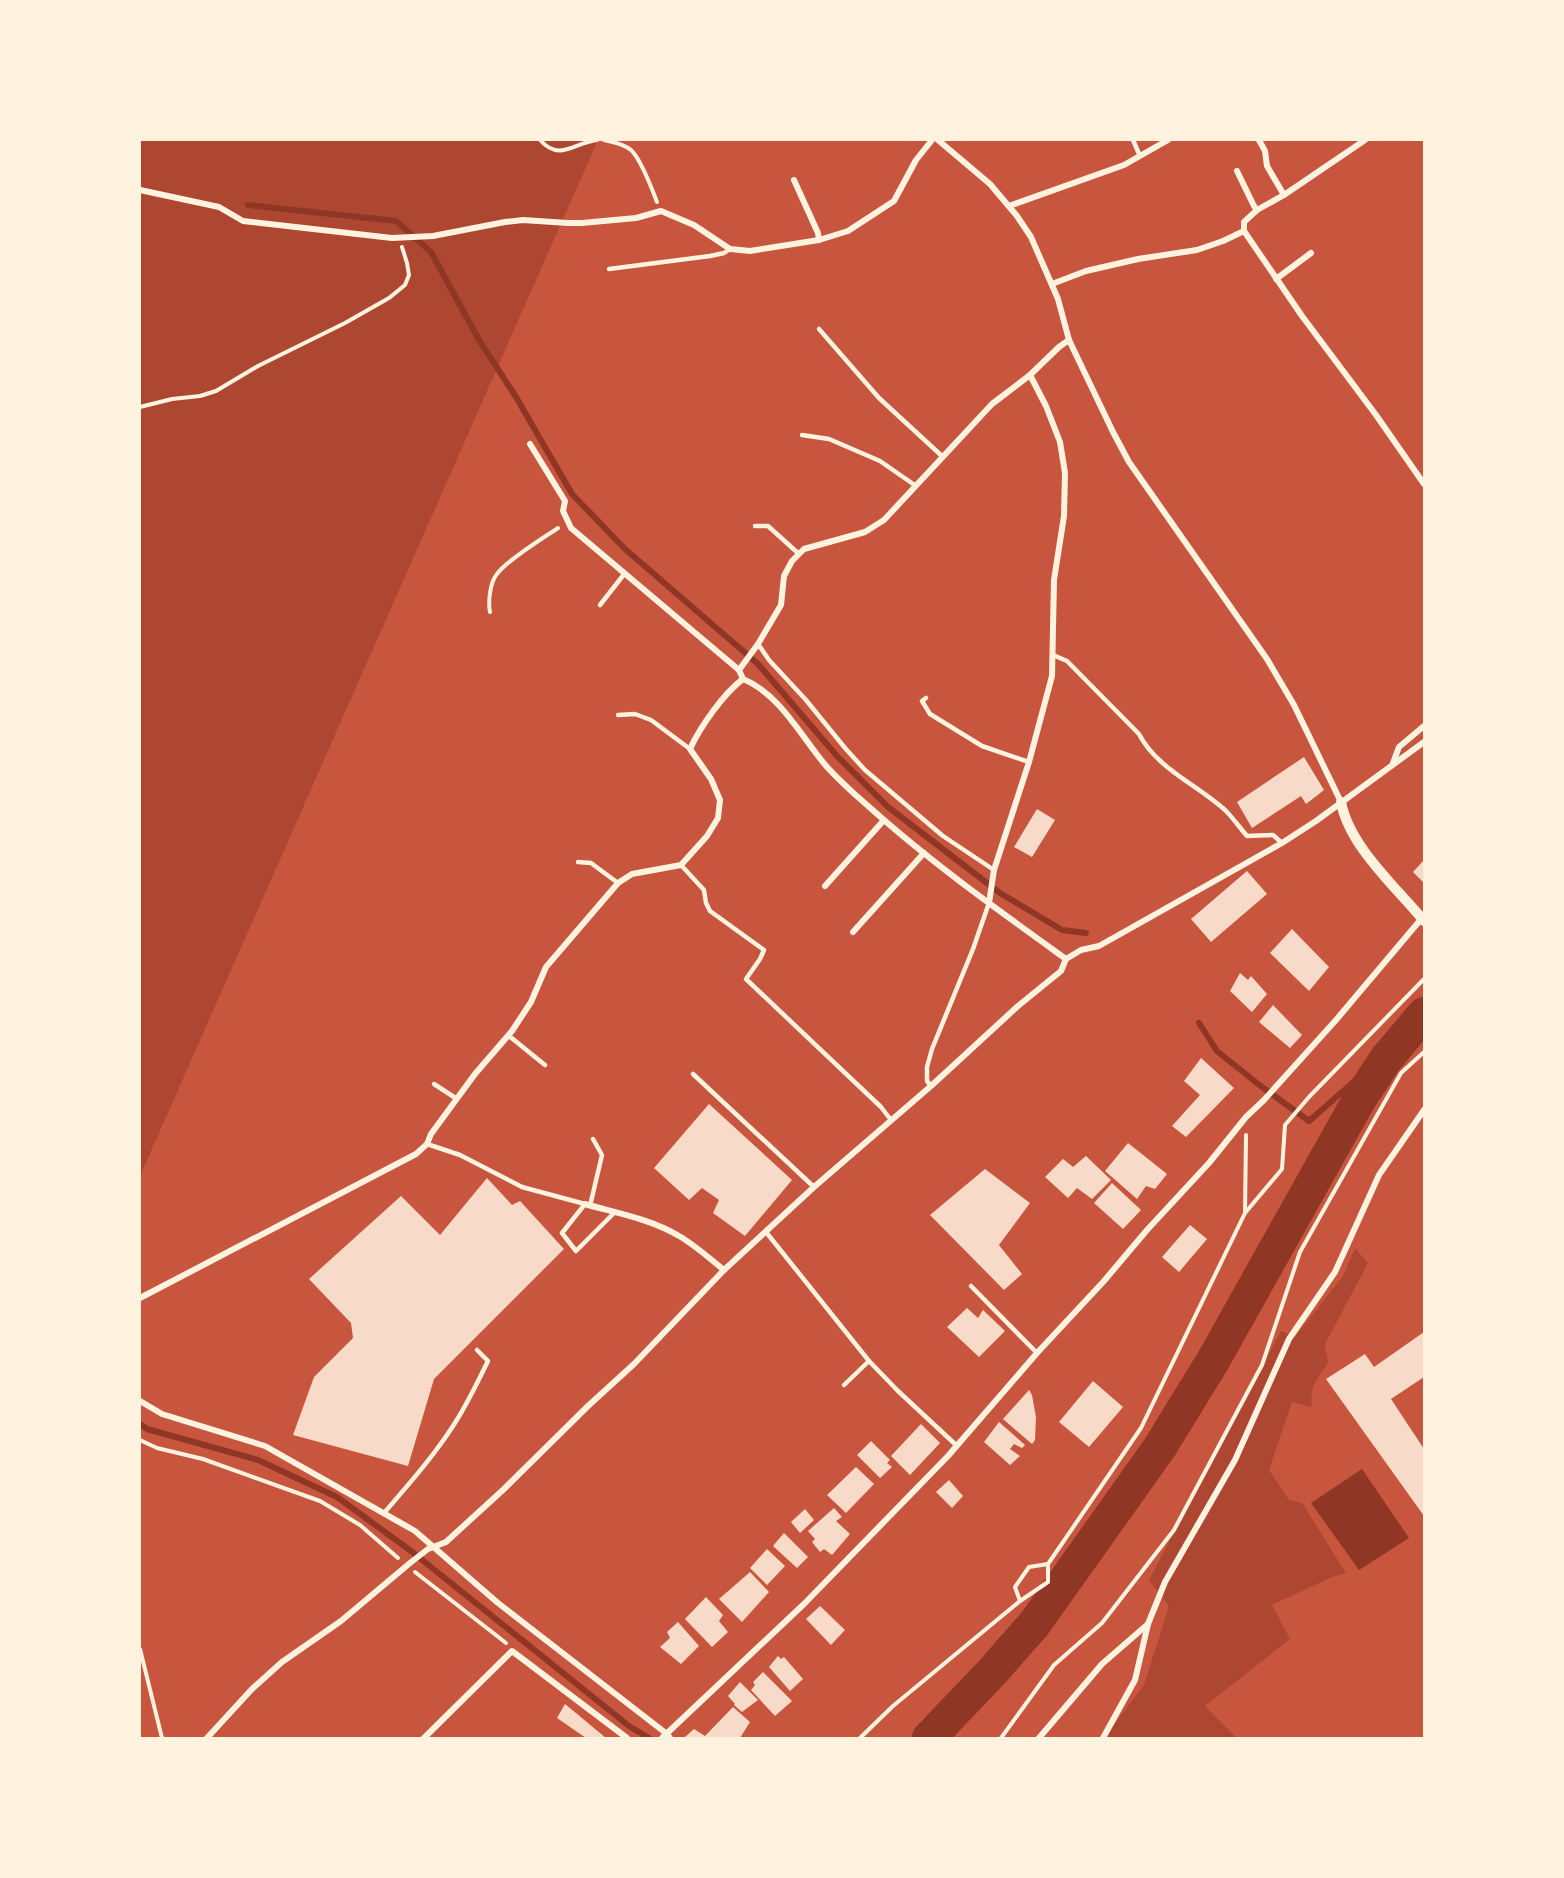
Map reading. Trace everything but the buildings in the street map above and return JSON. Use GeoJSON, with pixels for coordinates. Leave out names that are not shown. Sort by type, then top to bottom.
{"type":"FeatureCollection","features":[{"type":"Feature","properties":{"kind":"street"},"geometry":{"type":"LineString","coordinates":[[140,190],[219,207],[243,221],[399,238],[433,236],[523,220],[582,223],[636,218],[662,211],[694,225],[730,249],[750,251],[819,240],[848,231],[894,201],[916,160],[932,140]]}},
{"type":"Feature","properties":{"kind":"street"},"geometry":{"type":"LineString","coordinates":[[140,1401],[162,1414],[265,1446],[415,1530],[431,1548],[666,1737],[804,1604],[956,1445],[1423,920],[1371,859],[1344,817],[1341,802],[1294,705],[1273,668],[1130,462],[1069,340],[1058,299],[1031,237],[990,184],[938,140]]}},
{"type":"Feature","properties":{"kind":"street"},"geometry":{"type":"LineString","coordinates":[[1009,206],[1124,165],[1168,140]]}},
{"type":"Feature","properties":{"kind":"street"},"geometry":{"type":"LineString","coordinates":[[1258,140],[1265,151],[1267,166],[1284,195]]}},
{"type":"Feature","properties":{"kind":"street"},"geometry":{"type":"LineString","coordinates":[[1365,140],[1284,195],[1257,210],[1244,222],[1244,231],[1302,316],[1425,484]]}},
{"type":"Feature","properties":{"kind":"street"},"geometry":{"type":"LineString","coordinates":[[1237,171],[1257,210]]}},
{"type":"Feature","properties":{"kind":"street"},"geometry":{"type":"LineString","coordinates":[[794,180],[819,240]]}},
{"type":"Feature","properties":{"kind":"street"},"geometry":{"type":"LineString","coordinates":[[1052,284],[1086,271],[1138,259],[1197,250],[1244,231]]}},
{"type":"Feature","properties":{"kind":"street"},"geometry":{"type":"LineString","coordinates":[[1276,279],[1311,252]]}},
{"type":"Feature","properties":{"kind":"street"},"geometry":{"type":"LineString","coordinates":[[739,670],[758,644],[781,605],[784,576],[792,561],[804,549],[865,532],[885,520],[992,404],[1030,375],[1069,340]]}},
{"type":"Feature","properties":{"kind":"street"},"geometry":{"type":"LineString","coordinates":[[989,903],[994,870],[1029,762],[1052,676],[1054,580],[1064,516],[1065,473],[1060,442],[1046,406],[1030,375]]}},
{"type":"Feature","properties":{"kind":"street"},"geometry":{"type":"LineString","coordinates":[[530,444],[565,501],[563,511],[571,528],[739,670],[743,679],[756,684],[789,717],[827,767],[884,820],[989,903],[1066,959]]}},
{"type":"Feature","properties":{"kind":"street"},"geometry":{"type":"LineString","coordinates":[[140,1298],[416,1154],[427,1143],[431,1134],[475,1074],[508,1035],[531,1002],[546,967],[618,883],[632,874],[681,865],[707,836],[718,818],[720,800],[711,778],[690,749],[696,735],[732,687],[743,679]]}},
{"type":"Feature","properties":{"kind":"street"},"geometry":{"type":"LineString","coordinates":[[1393,764],[1400,747],[1425,726]]}},
{"type":"Feature","properties":{"kind":"street"},"geometry":{"type":"LineString","coordinates":[[207,1738],[252,1689],[282,1662],[341,1622],[409,1564],[431,1548],[446,1542],[634,1364],[724,1270],[814,1186],[931,1086],[1018,1006],[1060,972],[1066,959],[1081,950],[1099,946],[1282,843],[1425,742]]}},
{"type":"Feature","properties":{"kind":"street"},"geometry":{"type":"LineString","coordinates":[[825,886],[884,820]]}},
{"type":"Feature","properties":{"kind":"street"},"geometry":{"type":"LineString","coordinates":[[853,932],[924,853]]}},
{"type":"Feature","properties":{"kind":"street"},"geometry":{"type":"LineString","coordinates":[[1103,1738],[1135,1680],[1148,1624],[1165,1582],[1235,1460],[1289,1339],[1335,1272],[1379,1175],[1425,1110]]}},
{"type":"Feature","properties":{"kind":"street"},"geometry":{"type":"LineString","coordinates":[[587,1205],[667,1230],[681,1237],[724,1270]]}},
{"type":"Feature","properties":{"kind":"street"},"geometry":{"type":"LineString","coordinates":[[1039,1738],[1102,1664],[1148,1624]]}},
{"type":"Feature","properties":{"kind":"street"},"geometry":{"type":"LineString","coordinates":[[424,1738],[512,1651],[627,1738]]}},
{"type":"Feature","properties":{"kind":"lane"},"geometry":{"type":"LineString","coordinates":[[1133,140],[1140,156]]}},
{"type":"Feature","properties":{"kind":"lane"},"geometry":{"type":"LineString","coordinates":[[609,269],[710,256],[730,249]]}},
{"type":"Feature","properties":{"kind":"lane"},"geometry":{"type":"LineString","coordinates":[[819,329],[879,398],[943,457]]}},
{"type":"Feature","properties":{"kind":"lane"},"geometry":{"type":"LineString","coordinates":[[802,435],[829,439],[880,461],[916,486]]}},
{"type":"Feature","properties":{"kind":"lane"},"geometry":{"type":"LineString","coordinates":[[755,526],[768,526],[799,554]]}},
{"type":"Feature","properties":{"kind":"lane"},"geometry":{"type":"LineString","coordinates":[[600,605],[626,573]]}},
{"type":"Feature","properties":{"kind":"lane"},"geometry":{"type":"LineString","coordinates":[[758,644],[769,660],[865,770],[944,836],[994,870]]}},
{"type":"Feature","properties":{"kind":"lane"},"geometry":{"type":"LineString","coordinates":[[1053,655],[1067,661],[1139,734],[1145,746],[1226,811],[1247,836],[1273,835],[1282,843]]}},
{"type":"Feature","properties":{"kind":"lane"},"geometry":{"type":"LineString","coordinates":[[926,698],[922,701],[930,714],[982,746],[1029,762]]}},
{"type":"Feature","properties":{"kind":"lane"},"geometry":{"type":"LineString","coordinates":[[618,715],[636,714],[651,720],[690,749]]}},
{"type":"Feature","properties":{"kind":"lane"},"geometry":{"type":"LineString","coordinates":[[578,862],[591,863],[618,883]]}},
{"type":"Feature","properties":{"kind":"lane"},"geometry":{"type":"LineString","coordinates":[[681,865],[704,890],[710,911],[764,950],[746,979],[881,1107],[891,1120]]}},
{"type":"Feature","properties":{"kind":"lane"},"geometry":{"type":"LineString","coordinates":[[931,1086],[927,1081],[927,1067],[932,1049],[973,949],[989,903]]}},
{"type":"Feature","properties":{"kind":"lane"},"geometry":{"type":"LineString","coordinates":[[508,1035],[545,1065]]}},
{"type":"Feature","properties":{"kind":"lane"},"geometry":{"type":"LineString","coordinates":[[693,1074],[814,1186]]}},
{"type":"Feature","properties":{"kind":"lane"},"geometry":{"type":"LineString","coordinates":[[434,1084],[457,1100]]}},
{"type":"Feature","properties":{"kind":"lane"},"geometry":{"type":"LineString","coordinates":[[593,1139],[602,1155],[587,1205],[562,1233],[576,1251],[615,1212]]}},
{"type":"Feature","properties":{"kind":"lane"},"geometry":{"type":"LineString","coordinates":[[427,1143],[460,1155],[522,1187],[587,1205]]}},
{"type":"Feature","properties":{"kind":"lane"},"geometry":{"type":"LineString","coordinates":[[766,1232],[870,1361],[898,1391],[956,1445]]}},
{"type":"Feature","properties":{"kind":"lane"},"geometry":{"type":"LineString","coordinates":[[971,1286],[1037,1353]]}},
{"type":"Feature","properties":{"kind":"lane"},"geometry":{"type":"LineString","coordinates":[[384,1513],[425,1465],[453,1427],[468,1401],[488,1361],[477,1350]]}},
{"type":"Feature","properties":{"kind":"lane"},"geometry":{"type":"LineString","coordinates":[[844,1385],[870,1361]]}},
{"type":"Feature","properties":{"kind":"path"},"geometry":{"type":"LineString","coordinates":[[540,140],[549,149],[562,152],[584,141],[597,140]]}},
{"type":"Feature","properties":{"kind":"path"},"geometry":{"type":"LineString","coordinates":[[604,140],[618,143],[632,150],[662,211]]}},
{"type":"Feature","properties":{"kind":"path"},"geometry":{"type":"LineString","coordinates":[[140,407],[216,391],[258,366],[345,323],[389,298],[405,285],[409,274],[399,238]]}},
{"type":"Feature","properties":{"kind":"path"},"geometry":{"type":"LineString","coordinates":[[490,612],[489,606],[496,574],[543,538],[569,524]]}},
{"type":"Feature","properties":{"kind":"path"},"geometry":{"type":"LineString","coordinates":[[860,1738],[893,1706],[1020,1601],[1048,1582],[1048,1564],[1141,1428],[1245,1213],[1282,1169],[1285,1125],[1309,1097],[1425,979]]}},
{"type":"Feature","properties":{"kind":"path"},"geometry":{"type":"LineString","coordinates":[[1001,1738],[1054,1665],[1102,1623],[1174,1530],[1262,1365],[1300,1252],[1401,1073],[1425,1052]]}},
{"type":"Feature","properties":{"kind":"path"},"geometry":{"type":"LineString","coordinates":[[1245,1213],[1246,1117]]}},
{"type":"Feature","properties":{"kind":"path"},"geometry":{"type":"LineString","coordinates":[[140,1440],[157,1448],[203,1459],[320,1501],[360,1525],[509,1645],[512,1651]]}},
{"type":"Feature","properties":{"kind":"path"},"geometry":{"type":"LineString","coordinates":[[1020,1601],[1015,1587],[1029,1567],[1048,1564]]}},
{"type":"Feature","properties":{"kind":"path"},"geometry":{"type":"LineString","coordinates":[[140,1648],[162,1738]]}},
{"type":"Feature","properties":{"kind":"shaded area"},"geometry":{"type":"Polygon","coordinates":[[[140,140],[598,140],[140,1176],[140,140]]]}},
{"type":"Feature","properties":{"kind":"shaded area"},"geometry":{"type":"Polygon","coordinates":[[[1355,1248],[1368,1263],[1325,1344],[1328,1363],[1313,1389],[1312,1407],[1292,1402],[1269,1470],[1289,1500],[1302,1503],[1346,1573],[1332,1577],[1272,1605],[1290,1639],[1205,1706],[1237,1738],[1104,1738],[1144,1685],[1169,1606],[1149,1580],[1281,1331],[1295,1337],[1343,1276],[1355,1248]]]}},
{"type":"Feature","properties":{"kind":"shaded area"},"geometry":{"type":"Polygon","coordinates":[[[1362,1469],[1409,1538],[1359,1570],[1311,1503],[1362,1469]]]}},
{"type":"Feature","properties":{"kind":"waterway"},"geometry":{"type":"LineString","coordinates":[[248,205],[396,221],[431,252],[479,340],[516,397],[572,494],[625,549],[758,664],[837,756],[888,807],[1000,893],[1062,930],[1086,933]]}},
{"type":"Feature","properties":{"kind":"waterway"},"geometry":{"type":"LineString","coordinates":[[929,1738],[1035,1623],[1160,1447],[1214,1359],[1359,1100],[1386,1059],[1424,1014]]}},
{"type":"Feature","properties":{"kind":"waterway"},"geometry":{"type":"LineString","coordinates":[[1199,1023],[1217,1051],[1309,1121],[1365,1072],[1382,1066]]}},
{"type":"Feature","properties":{"kind":"waterway"},"geometry":{"type":"LineString","coordinates":[[140,1424],[147,1429],[258,1460],[337,1497],[411,1551],[629,1726],[649,1738]]}}]}
